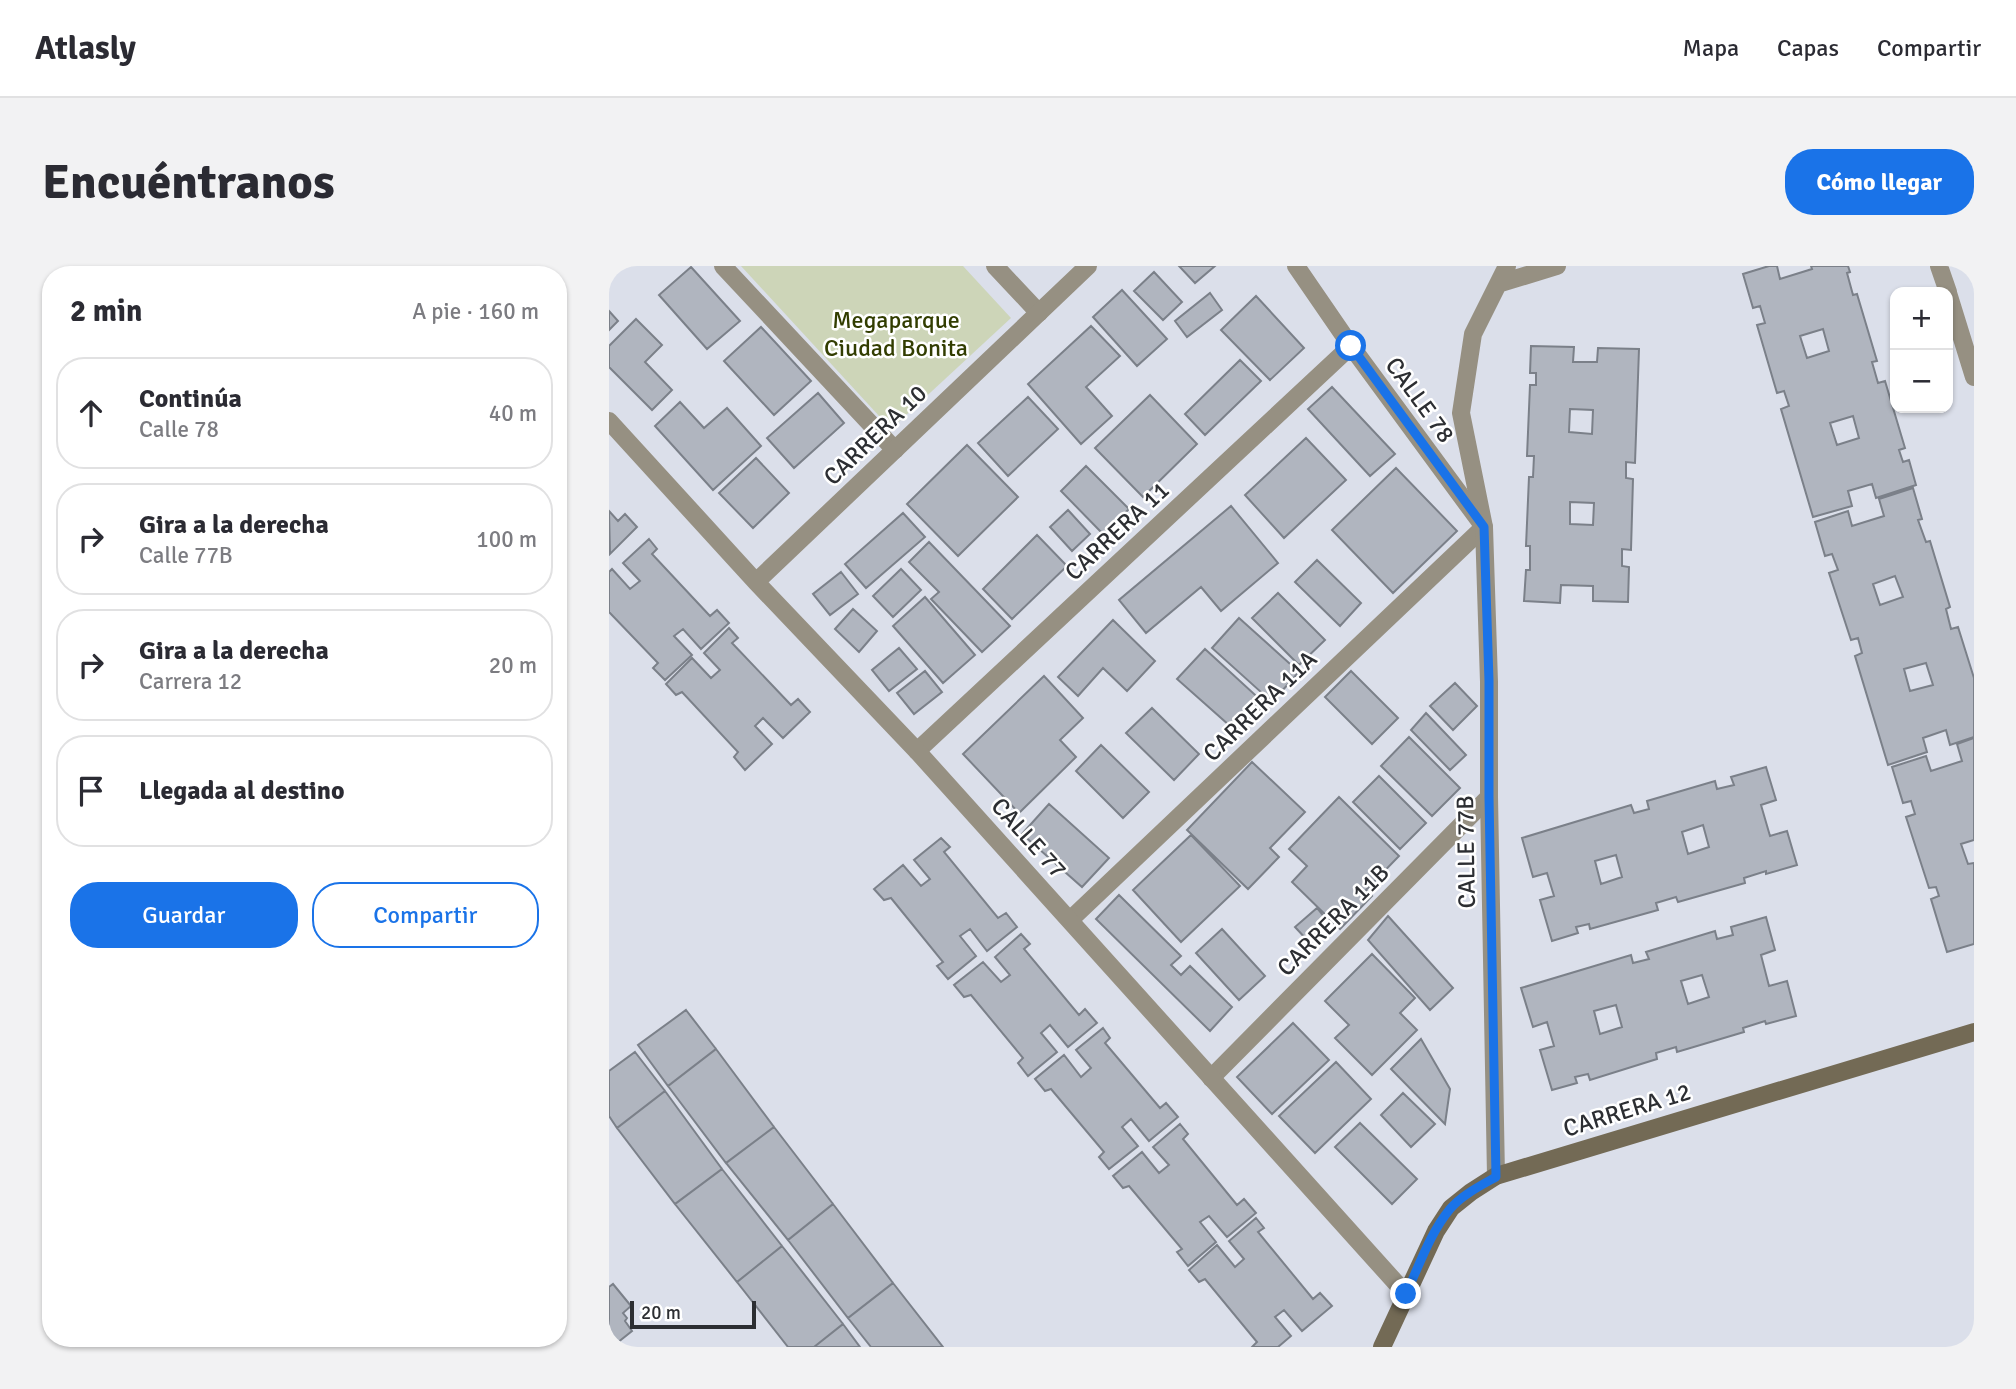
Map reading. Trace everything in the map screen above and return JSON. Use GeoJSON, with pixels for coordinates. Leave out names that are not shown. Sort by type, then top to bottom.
{"type":"FeatureCollection","features":[{"type":"Feature","properties":{"kind":"main road","name":"CARRERA 12"},"geometry":{"type":"LineString","coordinates":[[1382,1347],[1436,1231],[1451,1208],[1496,1177],[1974,1031]]}},
{"type":"Feature","properties":{"kind":"street"},"geometry":{"type":"LineString","coordinates":[[723,266],[895,450]]}},
{"type":"Feature","properties":{"kind":"street"},"geometry":{"type":"LineString","coordinates":[[995,266],[1039,313]]}},
{"type":"Feature","properties":{"kind":"street","name":"CARRERA 10"},"geometry":{"type":"LineString","coordinates":[[756,582],[1088,266]]}},
{"type":"Feature","properties":{"kind":"street","name":"CALLE 78"},"geometry":{"type":"LineString","coordinates":[[1296,266],[1351,346],[1484,527]]}},
{"type":"Feature","properties":{"kind":"street","name":"CALLE 77B"},"geometry":{"type":"LineString","coordinates":[[1496,1177],[1489,681],[1484,527],[1461,413],[1473,334],[1507,266]]}},
{"type":"Feature","properties":{"kind":"street"},"geometry":{"type":"LineString","coordinates":[[1498,285],[1557,266]]}},
{"type":"Feature","properties":{"kind":"street"},"geometry":{"type":"LineString","coordinates":[[1939,266],[1946,287]]}},
{"type":"Feature","properties":{"kind":"street"},"geometry":{"type":"LineString","coordinates":[[1953,309],[1974,377]]}},
{"type":"Feature","properties":{"kind":"street","name":"CARRERA 11"},"geometry":{"type":"LineString","coordinates":[[916,751],[1351,346]]}},
{"type":"Feature","properties":{"kind":"street","name":"CALLE 77"},"geometry":{"type":"LineString","coordinates":[[609,421],[916,751],[1406,1294]]}},
{"type":"Feature","properties":{"kind":"street","name":"CARRERA 11A"},"geometry":{"type":"LineString","coordinates":[[1070,920],[1484,527]]}},
{"type":"Feature","properties":{"kind":"street","name":"CARRERA 11B"},"geometry":{"type":"LineString","coordinates":[[1211,1078],[1489,797]]}},
{"type":"Feature","properties":{"kind":"green space","name":"Megaparque Ciudad Bonita"},"geometry":{"type":"Polygon","coordinates":[[[741,266],[963,266],[1011,318],[891,429],[741,266]]]}},
{"type":"Feature","properties":{"kind":"building"},"geometry":{"type":"Polygon","coordinates":[[[1179,266],[1215,266],[1195,283],[1179,266]]]}},
{"type":"Feature","properties":{"kind":"building"},"geometry":{"type":"Polygon","coordinates":[[[1777,266],[1780,279],[1812,269],[1811,266],[1848,266],[1850,272],[1847,273],[1853,295],[1857,294],[1877,361],[1872,362],[1878,383],[1885,381],[1890,398],[1890,413],[1895,413],[1905,448],[1899,450],[1903,462],[1909,460],[1916,485],[1876,498],[1872,484],[1848,491],[1852,506],[1813,517],[1781,409],[1789,406],[1784,391],[1777,393],[1757,325],[1765,323],[1760,306],[1753,308],[1743,274],[1777,266]],[[1823,329],[1800,336],[1807,358],[1829,351],[1823,329]],[[1853,416],[1830,423],[1837,445],[1859,438],[1853,416]]]}},
{"type":"Feature","properties":{"kind":"building"},"geometry":{"type":"Polygon","coordinates":[[[691,267],[740,321],[707,349],[659,295],[691,267]]]}},
{"type":"Feature","properties":{"kind":"building"},"geometry":{"type":"Polygon","coordinates":[[[1154,272],[1182,302],[1163,320],[1134,291],[1154,272]]]}},
{"type":"Feature","properties":{"kind":"building"},"geometry":{"type":"Polygon","coordinates":[[[1122,290],[1167,339],[1137,366],[1093,317],[1122,290]]]}},
{"type":"Feature","properties":{"kind":"building"},"geometry":{"type":"Polygon","coordinates":[[[1210,293],[1222,310],[1187,337],[1175,321],[1210,293]]]}},
{"type":"Feature","properties":{"kind":"building"},"geometry":{"type":"Polygon","coordinates":[[[1256,296],[1304,348],[1270,380],[1221,330],[1256,296]]]}},
{"type":"Feature","properties":{"kind":"building"},"geometry":{"type":"Polygon","coordinates":[[[609,311],[618,321],[609,330],[609,311]]]}},
{"type":"Feature","properties":{"kind":"building"},"geometry":{"type":"Polygon","coordinates":[[[636,319],[662,345],[645,362],[672,390],[652,410],[609,367],[609,346],[636,319]]]}},
{"type":"Feature","properties":{"kind":"building"},"geometry":{"type":"Polygon","coordinates":[[[1091,326],[1120,356],[1086,387],[1112,416],[1081,444],[1028,384],[1091,326]]]}},
{"type":"Feature","properties":{"kind":"building"},"geometry":{"type":"Polygon","coordinates":[[[761,327],[811,381],[774,415],[724,361],[761,327]]]}},
{"type":"Feature","properties":{"kind":"building"},"geometry":{"type":"Polygon","coordinates":[[[1531,346],[1574,347],[1573,362],[1597,362],[1598,348],[1639,349],[1635,463],[1626,462],[1626,478],[1633,479],[1631,550],[1622,549],[1622,566],[1629,567],[1628,602],[1593,601],[1593,586],[1561,585],[1560,603],[1524,601],[1526,570],[1530,570],[1530,546],[1526,546],[1529,477],[1533,477],[1534,456],[1527,456],[1530,385],[1536,385],[1536,373],[1530,373],[1531,346]],[[1570,409],[1569,432],[1592,434],[1593,410],[1570,409]],[[1570,502],[1570,524],[1593,525],[1594,503],[1570,502]]]}},
{"type":"Feature","properties":{"kind":"building"},"geometry":{"type":"Polygon","coordinates":[[[1240,360],[1261,381],[1205,435],[1185,414],[1240,360]]]}},
{"type":"Feature","properties":{"kind":"building"},"geometry":{"type":"Polygon","coordinates":[[[1332,387],[1395,454],[1370,476],[1308,409],[1332,387]]]}},
{"type":"Feature","properties":{"kind":"building"},"geometry":{"type":"Polygon","coordinates":[[[818,393],[844,423],[794,468],[767,438],[818,393]]]}},
{"type":"Feature","properties":{"kind":"building"},"geometry":{"type":"Polygon","coordinates":[[[1150,395],[1197,444],[1143,497],[1095,448],[1150,395]]]}},
{"type":"Feature","properties":{"kind":"building"},"geometry":{"type":"Polygon","coordinates":[[[1028,397],[1058,429],[1008,476],[978,443],[1028,397]]]}},
{"type":"Feature","properties":{"kind":"building"},"geometry":{"type":"Polygon","coordinates":[[[680,402],[704,428],[727,408],[761,446],[713,490],[655,426],[680,402]]]}},
{"type":"Feature","properties":{"kind":"building"},"geometry":{"type":"Polygon","coordinates":[[[1306,438],[1346,480],[1284,538],[1245,495],[1306,438]]]}},
{"type":"Feature","properties":{"kind":"building"},"geometry":{"type":"Polygon","coordinates":[[[967,445],[1018,497],[958,556],[907,504],[967,445]]]}},
{"type":"Feature","properties":{"kind":"building"},"geometry":{"type":"Polygon","coordinates":[[[756,458],[789,493],[753,528],[719,493],[756,458]]]}},
{"type":"Feature","properties":{"kind":"building"},"geometry":{"type":"Polygon","coordinates":[[[1086,466],[1129,509],[1103,534],[1061,491],[1086,466]]]}},
{"type":"Feature","properties":{"kind":"building"},"geometry":{"type":"Polygon","coordinates":[[[1396,468],[1457,531],[1393,593],[1332,530],[1396,468]]]}},
{"type":"Feature","properties":{"kind":"building"},"geometry":{"type":"Polygon","coordinates":[[[1913,488],[1922,519],[1918,520],[1926,542],[1930,541],[1950,607],[1946,609],[1951,629],[1958,627],[1974,678],[1974,737],[1950,745],[1946,730],[1923,738],[1927,752],[1888,765],[1855,656],[1862,653],[1858,638],[1851,640],[1829,573],[1838,570],[1832,554],[1825,556],[1815,522],[1848,511],[1852,526],[1884,516],[1879,499],[1913,488]],[[1895,576],[1873,584],[1880,605],[1903,597],[1895,576]],[[1926,663],[1904,669],[1910,691],[1933,685],[1926,663]]]}},
{"type":"Feature","properties":{"kind":"building"},"geometry":{"type":"Polygon","coordinates":[[[1231,506],[1278,563],[1221,611],[1201,587],[1146,633],[1119,600],[1231,506]]]}},
{"type":"Feature","properties":{"kind":"building"},"geometry":{"type":"Polygon","coordinates":[[[1068,510],[1090,534],[1072,551],[1050,527],[1068,510]]]}},
{"type":"Feature","properties":{"kind":"building"},"geometry":{"type":"Polygon","coordinates":[[[609,511],[618,521],[625,514],[637,527],[610,554],[609,511]]]}},
{"type":"Feature","properties":{"kind":"building"},"geometry":{"type":"Polygon","coordinates":[[[903,513],[925,537],[866,588],[845,564],[903,513]]]}},
{"type":"Feature","properties":{"kind":"building"},"geometry":{"type":"Polygon","coordinates":[[[1037,535],[1067,566],[1012,619],[983,589],[1037,535]]]}},
{"type":"Feature","properties":{"kind":"building"},"geometry":{"type":"Polygon","coordinates":[[[649,539],[657,549],[652,554],[710,616],[717,610],[729,623],[701,649],[683,629],[674,636],[692,655],[665,680],[653,668],[658,663],[609,612],[609,572],[612,569],[630,589],[640,581],[623,563],[649,539]]]}},
{"type":"Feature","properties":{"kind":"building"},"geometry":{"type":"Polygon","coordinates":[[[929,542],[1010,626],[982,652],[931,599],[939,592],[909,562],[929,542]]]}},
{"type":"Feature","properties":{"kind":"building"},"geometry":{"type":"Polygon","coordinates":[[[1317,560],[1361,603],[1340,626],[1295,582],[1317,560]]]}},
{"type":"Feature","properties":{"kind":"building"},"geometry":{"type":"Polygon","coordinates":[[[901,569],[921,590],[893,617],[873,596],[901,569]]]}},
{"type":"Feature","properties":{"kind":"building"},"geometry":{"type":"Polygon","coordinates":[[[841,572],[858,594],[830,615],[813,594],[841,572]]]}},
{"type":"Feature","properties":{"kind":"building"},"geometry":{"type":"Polygon","coordinates":[[[1278,593],[1325,640],[1299,665],[1252,618],[1278,593]]]}},
{"type":"Feature","properties":{"kind":"building"},"geometry":{"type":"Polygon","coordinates":[[[925,597],[975,655],[943,683],[893,626],[925,597]]]}},
{"type":"Feature","properties":{"kind":"building"},"geometry":{"type":"Polygon","coordinates":[[[853,609],[877,631],[859,652],[835,629],[853,609]]]}},
{"type":"Feature","properties":{"kind":"building"},"geometry":{"type":"Polygon","coordinates":[[[1239,618],[1299,672],[1272,702],[1212,648],[1239,618]]]}},
{"type":"Feature","properties":{"kind":"building"},"geometry":{"type":"Polygon","coordinates":[[[1113,620],[1155,661],[1127,691],[1103,668],[1078,696],[1058,677],[1113,620]]]}},
{"type":"Feature","properties":{"kind":"building"},"geometry":{"type":"Polygon","coordinates":[[[729,628],[738,638],[732,643],[791,705],[798,699],[810,712],[783,738],[763,718],[755,726],[772,744],[745,770],[734,757],[738,752],[682,692],[676,695],[666,684],[692,658],[711,678],[720,670],[704,653],[729,628]]]}},
{"type":"Feature","properties":{"kind":"building"},"geometry":{"type":"Polygon","coordinates":[[[899,648],[917,669],[889,691],[872,670],[899,648]]]}},
{"type":"Feature","properties":{"kind":"building"},"geometry":{"type":"Polygon","coordinates":[[[1205,649],[1265,704],[1238,733],[1177,679],[1205,649]]]}},
{"type":"Feature","properties":{"kind":"building"},"geometry":{"type":"Polygon","coordinates":[[[925,671],[942,692],[914,714],[897,693],[925,671]]]}},
{"type":"Feature","properties":{"kind":"building"},"geometry":{"type":"Polygon","coordinates":[[[1351,671],[1398,718],[1372,744],[1325,697],[1351,671]]]}},
{"type":"Feature","properties":{"kind":"building"},"geometry":{"type":"Polygon","coordinates":[[[1044,676],[1083,718],[1060,740],[1076,757],[1019,813],[963,754],[1044,676]]]}},
{"type":"Feature","properties":{"kind":"building"},"geometry":{"type":"Polygon","coordinates":[[[1455,683],[1477,706],[1453,730],[1430,706],[1455,683]]]}},
{"type":"Feature","properties":{"kind":"building"},"geometry":{"type":"Polygon","coordinates":[[[1152,708],[1199,754],[1174,780],[1126,733],[1152,708]]]}},
{"type":"Feature","properties":{"kind":"building"},"geometry":{"type":"Polygon","coordinates":[[[1426,713],[1466,755],[1450,770],[1411,730],[1426,713]]]}},
{"type":"Feature","properties":{"kind":"building"},"geometry":{"type":"Polygon","coordinates":[[[1409,737],[1460,788],[1432,816],[1381,766],[1409,737]]]}},
{"type":"Feature","properties":{"kind":"building"},"geometry":{"type":"Polygon","coordinates":[[[1974,738],[1974,840],[1961,844],[1968,864],[1974,863],[1974,944],[1947,952],[1931,899],[1939,896],[1936,887],[1929,888],[1906,817],[1915,814],[1911,801],[1903,803],[1892,767],[1926,756],[1931,771],[1962,761],[1957,744],[1974,738]]]}},
{"type":"Feature","properties":{"kind":"building"},"geometry":{"type":"Polygon","coordinates":[[[1101,745],[1149,792],[1123,818],[1076,771],[1101,745]]]}},
{"type":"Feature","properties":{"kind":"building"},"geometry":{"type":"Polygon","coordinates":[[[1252,762],[1305,812],[1270,848],[1279,857],[1248,889],[1187,830],[1252,762]]]}},
{"type":"Feature","properties":{"kind":"building"},"geometry":{"type":"Polygon","coordinates":[[[1766,767],[1776,800],[1761,805],[1770,836],[1787,831],[1797,865],[1766,874],[1766,871],[1744,878],[1745,883],[1678,902],[1676,897],[1656,903],[1658,910],[1590,929],[1589,924],[1576,927],[1578,933],[1552,941],[1540,900],[1554,896],[1547,873],[1533,877],[1522,838],[1631,805],[1634,813],[1649,809],[1647,801],[1715,781],[1717,789],[1734,785],[1731,777],[1766,767]],[[1703,825],[1682,832],[1688,854],[1709,847],[1703,825]],[[1616,855],[1595,861],[1601,884],[1622,877],[1616,855]]]}},
{"type":"Feature","properties":{"kind":"building"},"geometry":{"type":"Polygon","coordinates":[[[1379,776],[1426,823],[1400,849],[1353,802],[1379,776]]]}},
{"type":"Feature","properties":{"kind":"building"},"geometry":{"type":"Polygon","coordinates":[[[1339,797],[1399,856],[1366,890],[1372,896],[1340,929],[1292,882],[1307,866],[1289,849],[1339,797]]]}},
{"type":"Feature","properties":{"kind":"building"},"geometry":{"type":"Polygon","coordinates":[[[1049,804],[1109,858],[1082,887],[1022,834],[1049,804]]]}},
{"type":"Feature","properties":{"kind":"building"},"geometry":{"type":"Polygon","coordinates":[[[1191,835],[1240,886],[1181,942],[1133,890],[1191,835]]]}},
{"type":"Feature","properties":{"kind":"building"},"geometry":{"type":"Polygon","coordinates":[[[941,838],[950,847],[944,852],[998,918],[1006,913],[1017,927],[987,951],[970,929],[960,936],[976,956],[948,979],[937,966],[943,962],[891,898],[884,900],[874,889],[903,865],[921,886],[930,879],[914,860],[941,838]]]}},
{"type":"Feature","properties":{"kind":"building"},"geometry":{"type":"Polygon","coordinates":[[[1119,895],[1181,956],[1171,965],[1181,975],[1190,966],[1232,1007],[1210,1031],[1096,919],[1119,895]]]}},
{"type":"Feature","properties":{"kind":"building"},"geometry":{"type":"Polygon","coordinates":[[[1317,908],[1329,923],[1308,941],[1295,927],[1317,908]]]}},
{"type":"Feature","properties":{"kind":"building"},"geometry":{"type":"Polygon","coordinates":[[[1388,916],[1453,988],[1430,1010],[1368,940],[1388,916]]]}},
{"type":"Feature","properties":{"kind":"building"},"geometry":{"type":"Polygon","coordinates":[[[1766,917],[1775,950],[1761,955],[1769,986],[1787,981],[1796,1016],[1766,1024],[1765,1021],[1743,1028],[1744,1032],[1677,1052],[1676,1047],[1656,1053],[1657,1059],[1590,1080],[1588,1074],[1575,1077],[1577,1083],[1552,1090],[1540,1050],[1554,1046],[1547,1022],[1533,1027],[1521,988],[1631,955],[1633,963],[1649,959],[1646,952],[1715,931],[1717,939],[1733,935],[1731,927],[1766,917]],[[1702,975],[1681,981],[1688,1004],[1709,997],[1702,975]],[[1616,1005],[1594,1011],[1600,1034],[1622,1027],[1616,1005]]]}},
{"type":"Feature","properties":{"kind":"building"},"geometry":{"type":"Polygon","coordinates":[[[1222,929],[1265,976],[1239,1000],[1196,953],[1222,929]]]}},
{"type":"Feature","properties":{"kind":"building"},"geometry":{"type":"Polygon","coordinates":[[[1021,934],[1030,944],[1024,949],[1079,1015],[1085,1009],[1097,1023],[1068,1047],[1050,1025],[1041,1033],[1057,1052],[1028,1076],[1018,1063],[1023,1058],[971,995],[964,997],[954,985],[983,962],[1001,982],[1010,975],[995,957],[1021,934]]]}},
{"type":"Feature","properties":{"kind":"building"},"geometry":{"type":"Polygon","coordinates":[[[1372,954],[1415,998],[1400,1013],[1417,1030],[1372,1075],[1335,1038],[1349,1025],[1325,1001],[1372,954]]]}},
{"type":"Feature","properties":{"kind":"building"},"geometry":{"type":"Polygon","coordinates":[[[686,1010],[716,1049],[668,1086],[638,1045],[686,1010]]]}},
{"type":"Feature","properties":{"kind":"building"},"geometry":{"type":"Polygon","coordinates":[[[1293,1023],[1329,1060],[1272,1114],[1237,1077],[1293,1023]]]}},
{"type":"Feature","properties":{"kind":"building"},"geometry":{"type":"Polygon","coordinates":[[[1103,1028],[1110,1038],[1105,1043],[1160,1108],[1166,1103],[1178,1117],[1149,1141],[1131,1119],[1122,1127],[1138,1146],[1109,1169],[1099,1157],[1104,1152],[1051,1089],[1045,1091],[1035,1079],[1064,1055],[1081,1077],[1091,1068],[1076,1050],[1103,1028]]]}},
{"type":"Feature","properties":{"kind":"building"},"geometry":{"type":"Polygon","coordinates":[[[1421,1039],[1450,1089],[1445,1124],[1391,1069],[1421,1039]]]}},
{"type":"Feature","properties":{"kind":"building"},"geometry":{"type":"Polygon","coordinates":[[[716,1049],[774,1127],[726,1163],[668,1086],[716,1049]]]}},
{"type":"Feature","properties":{"kind":"building"},"geometry":{"type":"Polygon","coordinates":[[[635,1052],[665,1091],[617,1128],[609,1116],[609,1071],[635,1052]]]}},
{"type":"Feature","properties":{"kind":"building"},"geometry":{"type":"Polygon","coordinates":[[[1336,1062],[1371,1099],[1315,1153],[1279,1116],[1336,1062]]]}},
{"type":"Feature","properties":{"kind":"building"},"geometry":{"type":"Polygon","coordinates":[[[665,1091],[722,1169],[675,1204],[617,1128],[665,1091]]]}},
{"type":"Feature","properties":{"kind":"building"},"geometry":{"type":"Polygon","coordinates":[[[1403,1093],[1435,1124],[1411,1147],[1381,1115],[1403,1093]]]}},
{"type":"Feature","properties":{"kind":"building"},"geometry":{"type":"Polygon","coordinates":[[[1360,1123],[1417,1179],[1392,1204],[1335,1147],[1360,1123]]]}},
{"type":"Feature","properties":{"kind":"building"},"geometry":{"type":"Polygon","coordinates":[[[1180,1124],[1188,1134],[1183,1139],[1237,1205],[1244,1199],[1256,1213],[1227,1237],[1209,1216],[1200,1222],[1216,1242],[1188,1266],[1177,1252],[1182,1249],[1129,1186],[1123,1188],[1113,1176],[1142,1152],[1159,1173],[1169,1165],[1153,1147],[1180,1124]]]}},
{"type":"Feature","properties":{"kind":"building"},"geometry":{"type":"Polygon","coordinates":[[[774,1127],[833,1204],[788,1240],[726,1163],[774,1127]]]}},
{"type":"Feature","properties":{"kind":"building"},"geometry":{"type":"Polygon","coordinates":[[[722,1169],[782,1246],[737,1282],[675,1204],[722,1169]]]}},
{"type":"Feature","properties":{"kind":"building"},"geometry":{"type":"Polygon","coordinates":[[[833,1204],[893,1283],[848,1318],[788,1240],[833,1204]]]}},
{"type":"Feature","properties":{"kind":"building"},"geometry":{"type":"Polygon","coordinates":[[[1256,1218],[1264,1228],[1258,1232],[1313,1299],[1320,1293],[1332,1306],[1302,1331],[1284,1310],[1275,1317],[1291,1336],[1278,1347],[1252,1347],[1257,1342],[1205,1279],[1199,1282],[1189,1270],[1217,1245],[1235,1267],[1244,1259],[1229,1241],[1256,1218]]]}},
{"type":"Feature","properties":{"kind":"building"},"geometry":{"type":"Polygon","coordinates":[[[782,1246],[843,1324],[814,1347],[788,1347],[737,1282],[782,1246]]]}},
{"type":"Feature","properties":{"kind":"building"},"geometry":{"type":"Polygon","coordinates":[[[893,1283],[943,1347],[871,1347],[848,1318],[893,1283]]]}},
{"type":"Feature","properties":{"kind":"building"},"geometry":{"type":"Polygon","coordinates":[[[613,1284],[631,1306],[623,1313],[632,1331],[609,1347],[609,1287],[613,1284]]]}},
{"type":"Feature","properties":{"kind":"building"},"geometry":{"type":"Polygon","coordinates":[[[843,1324],[860,1347],[814,1347],[843,1324]]]}},
{"type":"Feature","properties":{"kind":"route"},"geometry":{"type":"LineString","coordinates":[[1351,346],[1484,527],[1489,681],[1496,1177],[1451,1208],[1436,1231],[1406,1294]]}}]}
